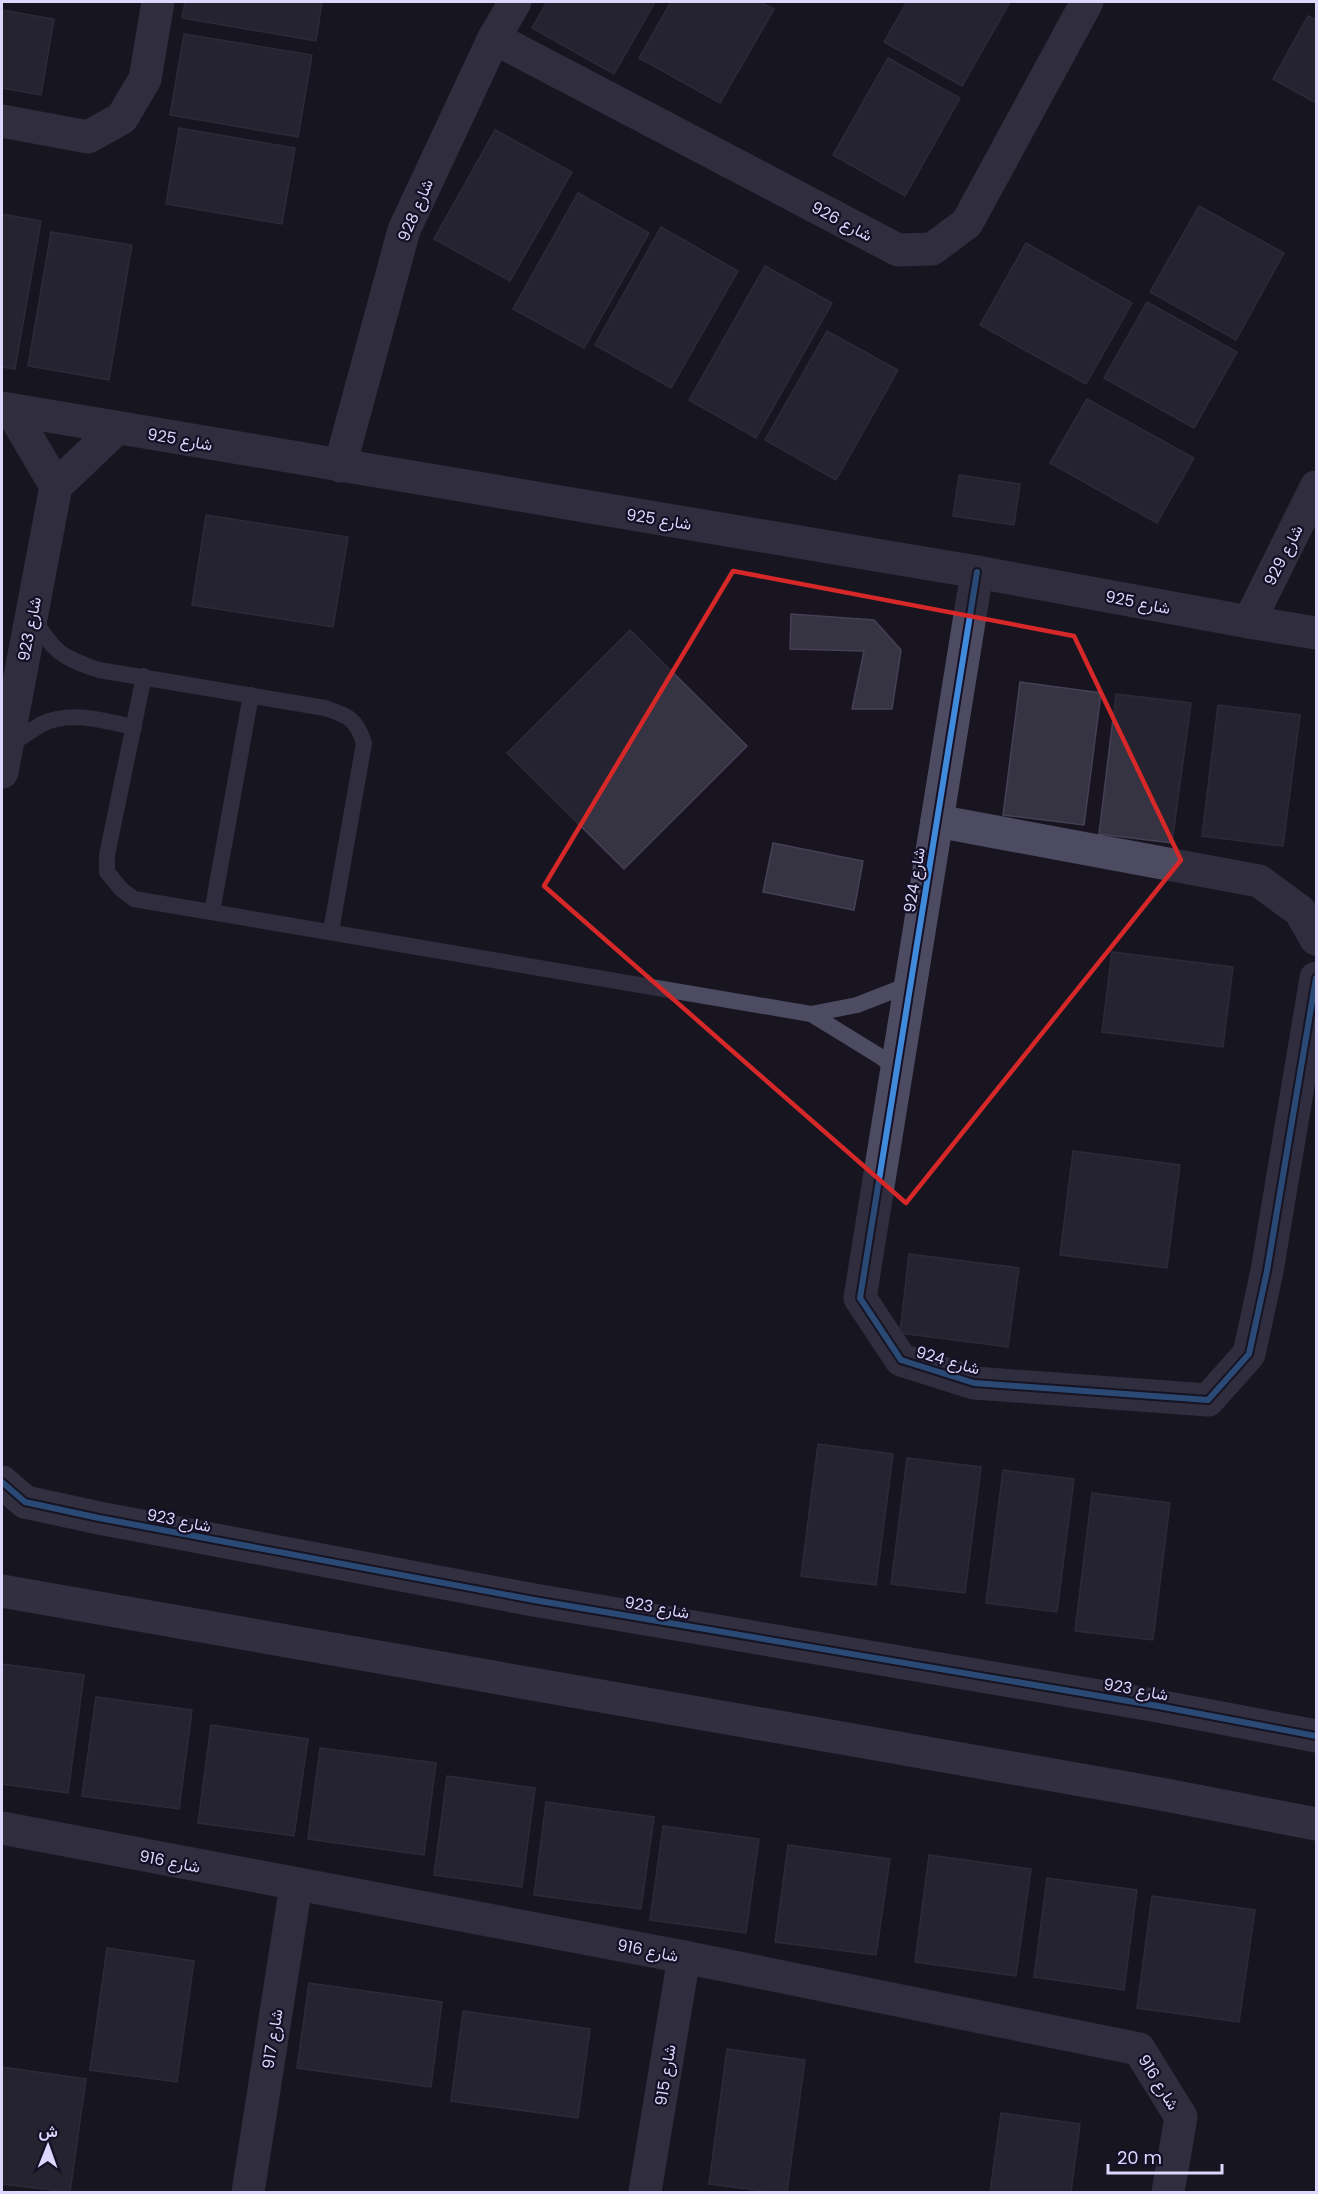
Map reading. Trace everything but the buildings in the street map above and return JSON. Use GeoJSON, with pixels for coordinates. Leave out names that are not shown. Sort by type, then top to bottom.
{"type":"FeatureCollection","features":[{"type":"Feature","properties":{"kind":"street"},"geometry":{"type":"LineString","coordinates":[[2,121],[88,137],[122,118],[145,79],[159,2]]}},
{"type":"Feature","properties":{"kind":"street","name":"شارع 928"},"geometry":{"type":"LineString","coordinates":[[340,466],[404,230],[494,38],[515,2]]}},
{"type":"Feature","properties":{"kind":"street","name":"شارع 926"},"geometry":{"type":"LineString","coordinates":[[494,38],[898,250],[932,249],[967,223],[1087,2]]}},
{"type":"Feature","properties":{"kind":"street"},"geometry":{"type":"LineString","coordinates":[[5,413],[56,486],[117,428]]}},
{"type":"Feature","properties":{"kind":"street","name":"شارع 925"},"geometry":{"type":"LineString","coordinates":[[5,413],[117,428],[977,572],[1317,633]]}},
{"type":"Feature","properties":{"kind":"street","name":"شارع 923"},"geometry":{"type":"LineString","coordinates":[[4,760],[56,486]]}},
{"type":"Feature","properties":{"kind":"street","name":"شارع 929"},"geometry":{"type":"LineString","coordinates":[[1249,622],[1317,487]]}},
{"type":"Feature","properties":{"kind":"street","name":"شارع 924"},"geometry":{"type":"LineString","coordinates":[[977,572],[860,1298],[901,1360],[974,1383],[1208,1400],[1249,1354],[1267,1271],[1317,978]]}},
{"type":"Feature","properties":{"kind":"street"},"geometry":{"type":"LineString","coordinates":[[937,821],[1259,881],[1300,911],[1317,939]]}},
{"type":"Feature","properties":{"kind":"street","name":"شارع 923"},"geometry":{"type":"LineString","coordinates":[[2,1482],[25,1502],[99,1518],[534,1600],[1158,1706],[1317,1736]]}},
{"type":"Feature","properties":{"kind":"street"},"geometry":{"type":"LineString","coordinates":[[2,1592],[1126,1788],[1317,1824]]}},
{"type":"Feature","properties":{"kind":"street","name":"شارع 916"},"geometry":{"type":"LineString","coordinates":[[2,1828],[684,1957],[1139,2049],[1181,2117],[1168,2193]]}},
{"type":"Feature","properties":{"kind":"street","name":"شارع 917"},"geometry":{"type":"LineString","coordinates":[[248,2193],[296,1885]]}},
{"type":"Feature","properties":{"kind":"street","name":"شارع 915"},"geometry":{"type":"LineString","coordinates":[[645,2193],[684,1957]]}},
{"type":"Feature","properties":{"kind":"lane"},"geometry":{"type":"LineString","coordinates":[[31,615],[49,644],[69,660],[99,670],[325,708],[348,716],[359,727],[364,743],[331,931]]}},
{"type":"Feature","properties":{"kind":"lane"},"geometry":{"type":"LineString","coordinates":[[144,676],[107,855],[107,872],[121,889],[134,899],[811,1014],[857,1005],[911,984]]}},
{"type":"Feature","properties":{"kind":"lane"},"geometry":{"type":"LineString","coordinates":[[212,912],[251,695]]}},
{"type":"Feature","properties":{"kind":"lane"},"geometry":{"type":"LineString","coordinates":[[4,760],[43,724],[67,717],[86,718],[134,727]]}},
{"type":"Feature","properties":{"kind":"lane"},"geometry":{"type":"LineString","coordinates":[[811,1014],[881,1056],[897,1070]]}},
{"type":"Feature","properties":{"kind":"highlighted area"},"geometry":{"type":"Polygon","coordinates":[[[733,571],[1074,636],[1181,860],[906,1203],[544,886],[733,571]]]}},
{"type":"Feature","properties":{"kind":"cycle path"},"geometry":{"type":"LineString","coordinates":[[977,572],[860,1298],[901,1360],[974,1383],[1208,1400],[1249,1354],[1267,1271],[1316,978]]}},
{"type":"Feature","properties":{"kind":"cycle path"},"geometry":{"type":"LineString","coordinates":[[2,1482],[25,1502],[99,1518],[534,1600],[1158,1706],[1316,1736]]}}]}
